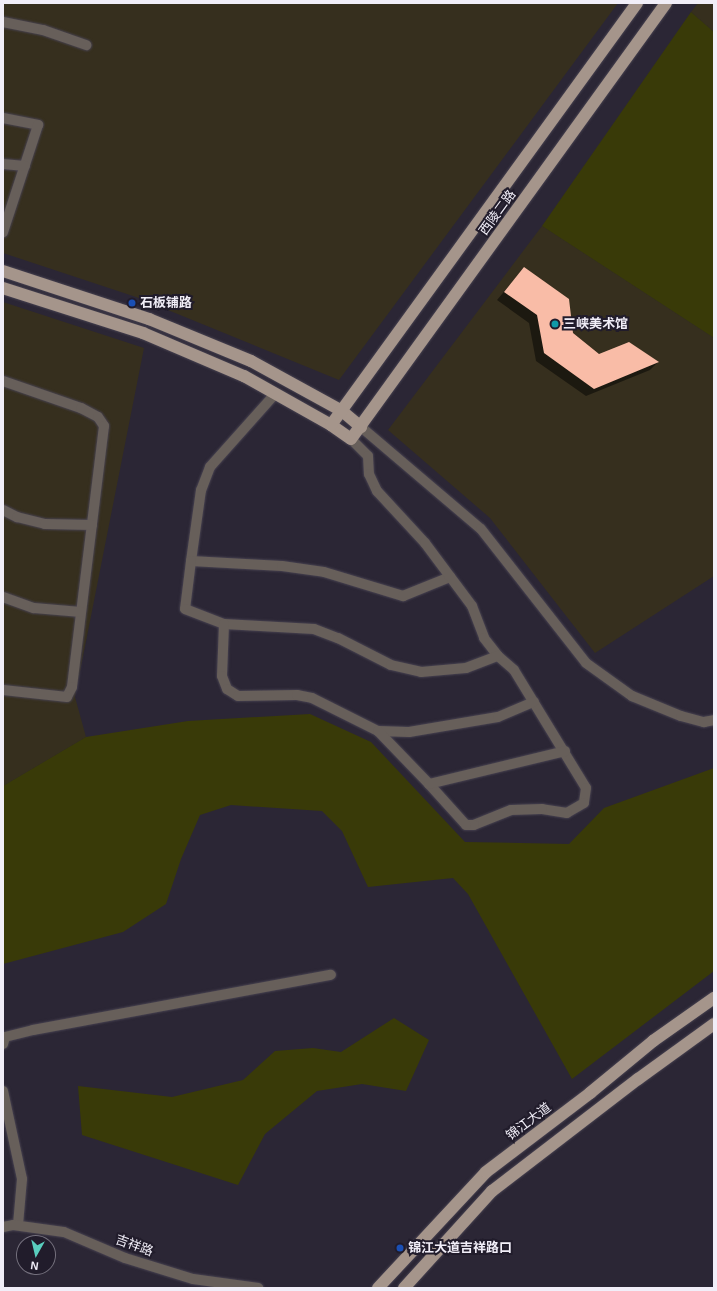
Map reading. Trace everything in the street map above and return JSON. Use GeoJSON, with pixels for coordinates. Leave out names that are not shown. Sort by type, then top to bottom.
{"type":"FeatureCollection","features":[{"type":"Feature","properties":{"kind":"main road","name":"西陵二路"},"geometry":{"type":"LineString","coordinates":[[331,424],[342,411],[637,3]]}},
{"type":"Feature","properties":{"kind":"main road","name":"西陵二路"},"geometry":{"type":"LineString","coordinates":[[351,439],[666,3]]}},
{"type":"Feature","properties":{"kind":"main road"},"geometry":{"type":"LineString","coordinates":[[3,271],[149,319],[250,361],[342,411],[361,427]]}},
{"type":"Feature","properties":{"kind":"main road"},"geometry":{"type":"LineString","coordinates":[[3,288],[144,333],[244,376],[331,424],[351,439]]}},
{"type":"Feature","properties":{"kind":"main road","name":"锦江大道"},"geometry":{"type":"LineString","coordinates":[[378,1288],[486,1172],[590,1093],[653,1041],[714,998]]}},
{"type":"Feature","properties":{"kind":"main road"},"geometry":{"type":"LineString","coordinates":[[404,1288],[492,1191],[638,1079],[714,1024]]}},
{"type":"Feature","properties":{"kind":"street"},"geometry":{"type":"LineString","coordinates":[[3,22],[43,30],[86,45]]}},
{"type":"Feature","properties":{"kind":"street"},"geometry":{"type":"LineString","coordinates":[[3,118],[38,126],[3,232]]}},
{"type":"Feature","properties":{"kind":"street"},"geometry":{"type":"LineString","coordinates":[[3,164],[25,166]]}},
{"type":"Feature","properties":{"kind":"street"},"geometry":{"type":"LineString","coordinates":[[3,382],[81,408],[98,417],[104,426],[72,687],[66,697],[3,690]]}},
{"type":"Feature","properties":{"kind":"street"},"geometry":{"type":"LineString","coordinates":[[275,394],[210,467],[201,490],[185,609],[224,624],[314,629],[338,638],[391,665],[421,672],[466,668],[498,656]]}},
{"type":"Feature","properties":{"kind":"street"},"geometry":{"type":"LineString","coordinates":[[361,427],[481,529],[586,663],[632,696],[681,716],[704,722],[714,720]]}},
{"type":"Feature","properties":{"kind":"street"},"geometry":{"type":"LineString","coordinates":[[224,624],[222,676],[227,690],[238,696],[297,695],[312,698],[378,731],[466,825],[474,825],[511,810],[542,809],[567,813],[584,803],[586,788],[565,751],[514,670],[498,656],[484,638],[472,606],[425,543],[377,491],[369,474],[368,456],[351,439]]}},
{"type":"Feature","properties":{"kind":"street"},"geometry":{"type":"LineString","coordinates":[[3,510],[17,517],[46,524],[92,525]]}},
{"type":"Feature","properties":{"kind":"street"},"geometry":{"type":"LineString","coordinates":[[191,560],[282,566],[324,572],[403,596],[450,577]]}},
{"type":"Feature","properties":{"kind":"street"},"geometry":{"type":"LineString","coordinates":[[3,597],[34,608],[81,612]]}},
{"type":"Feature","properties":{"kind":"street"},"geometry":{"type":"LineString","coordinates":[[378,731],[409,732],[498,718],[534,702]]}},
{"type":"Feature","properties":{"kind":"street"},"geometry":{"type":"LineString","coordinates":[[429,784],[565,751]]}},
{"type":"Feature","properties":{"kind":"street"},"geometry":{"type":"LineString","coordinates":[[4,1037],[331,975]]}},
{"type":"Feature","properties":{"kind":"street"},"geometry":{"type":"LineString","coordinates":[[3,1091],[22,1179],[18,1225]]}},
{"type":"Feature","properties":{"kind":"street","name":"吉祥路"},"geometry":{"type":"LineString","coordinates":[[3,1227],[18,1225],[64,1232],[125,1258],[193,1279],[258,1288]]}},
{"type":"Feature","properties":{"kind":"shaded area"},"geometry":{"type":"Polygon","coordinates":[[[3,3],[618,3],[339,380],[136,297],[3,253],[3,3]]]}},
{"type":"Feature","properties":{"kind":"shaded area"},"geometry":{"type":"Polygon","coordinates":[[[698,3],[714,3],[714,32],[691,12],[698,3]]]}},
{"type":"Feature","properties":{"kind":"shaded area"},"geometry":{"type":"Polygon","coordinates":[[[691,12],[714,32],[714,338],[542,226],[691,12]]]}},
{"type":"Feature","properties":{"kind":"shaded area"},"geometry":{"type":"Polygon","coordinates":[[[542,226],[714,338],[714,576],[595,653],[490,518],[388,430],[542,226]]]}},
{"type":"Feature","properties":{"kind":"shaded area"},"geometry":{"type":"Polygon","coordinates":[[[3,302],[144,348],[75,697],[86,737],[3,786],[3,302]]]}},
{"type":"Feature","properties":{"kind":"shaded area"},"geometry":{"type":"Polygon","coordinates":[[[310,714],[371,742],[465,842],[569,844],[604,808],[714,768],[714,971],[572,1079],[468,894],[453,878],[368,887],[342,831],[322,811],[231,805],[200,815],[181,859],[166,904],[123,932],[3,964],[3,786],[86,737],[188,721],[310,714]]]}},
{"type":"Feature","properties":{"kind":"shaded area"},"geometry":{"type":"Polygon","coordinates":[[[394,1018],[429,1040],[406,1091],[362,1084],[317,1091],[265,1134],[238,1185],[82,1135],[78,1086],[172,1097],[243,1080],[275,1051],[313,1048],[341,1052],[394,1018]]]}},
{"type":"Feature","properties":{"kind":"building","name":"三峡美术馆"},"geometry":{"type":"Polygon","coordinates":[[[524,267],[569,299],[573,333],[599,354],[629,342],[659,362],[594,389],[544,353],[537,315],[504,292],[524,267]]]}},
{"type":"Feature","properties":{"kind":"place","name":"石板铺路"},"geometry":{"type":"Point","coordinates":[132,303]}},
{"type":"Feature","properties":{"kind":"place","name":"三峡美术馆"},"geometry":{"type":"Point","coordinates":[555,324]}},
{"type":"Feature","properties":{"kind":"place","name":"锦江大道吉祥路口"},"geometry":{"type":"Point","coordinates":[400,1248]}}]}
